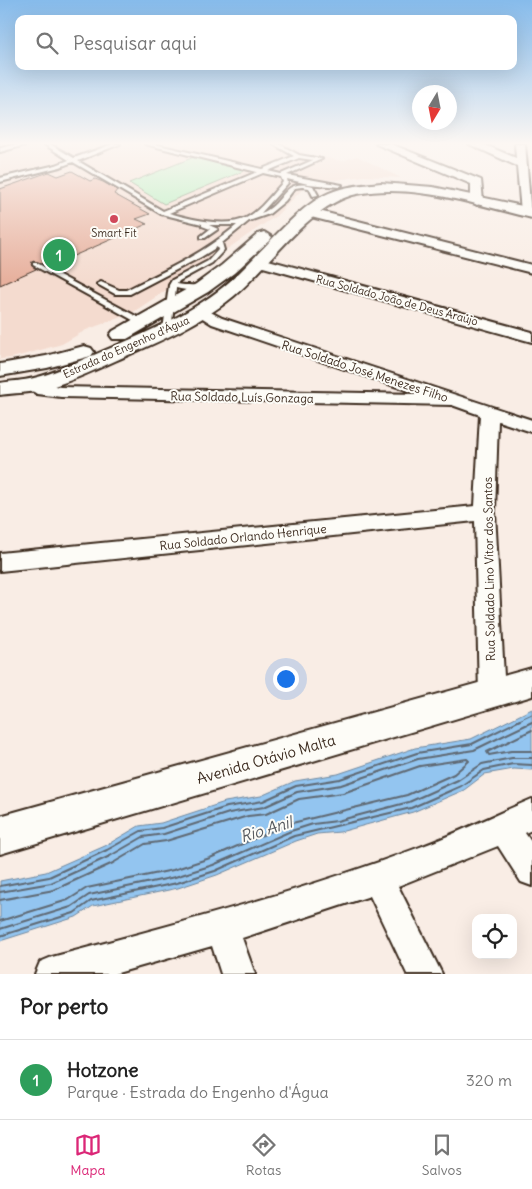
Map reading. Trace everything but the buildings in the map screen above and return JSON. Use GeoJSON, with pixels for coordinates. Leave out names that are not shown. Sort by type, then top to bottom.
{"type":"FeatureCollection","features":[{"type":"Feature","properties":{"kind":"street","name":"Estrada do Engenho d'Água"},"geometry":{"type":"LineString","coordinates":[[257,255],[298,206],[329,189]]}},
{"type":"Feature","properties":{"kind":"street","name":"Estrada do Engenho d'Água"},"geometry":{"type":"LineString","coordinates":[[0,370],[47,362],[85,352],[102,345],[257,255],[333,196],[359,189]]}},
{"type":"Feature","properties":{"kind":"street","name":"Estrada do Engenho d'Água"},"geometry":{"type":"LineString","coordinates":[[407,189],[477,201],[530,213]]}},
{"type":"Feature","properties":{"kind":"street","name":"Estrada do Engenho d'Água"},"geometry":{"type":"LineString","coordinates":[[432,189],[477,201]]}},
{"type":"Feature","properties":{"kind":"street"},"geometry":{"type":"LineString","coordinates":[[477,189],[477,201]]}},
{"type":"Feature","properties":{"kind":"street"},"geometry":{"type":"LineString","coordinates":[[526,189],[530,213]]}},
{"type":"Feature","properties":{"kind":"street"},"geometry":{"type":"LineString","coordinates":[[310,213],[532,270]]}},
{"type":"Feature","properties":{"kind":"street"},"geometry":{"type":"LineString","coordinates":[[201,312],[196,306],[201,298],[236,269],[257,255]]}},
{"type":"Feature","properties":{"kind":"street","name":"Rua Soldado João de Deus Araújo"},"geometry":{"type":"LineString","coordinates":[[257,255],[532,337]]}},
{"type":"Feature","properties":{"kind":"street","name":"Estrada do Engenho d'Água"},"geometry":{"type":"LineString","coordinates":[[0,388],[32,385],[61,376],[167,330],[201,312]]}},
{"type":"Feature","properties":{"kind":"street","name":"Rua Soldado José Menezes Filho"},"geometry":{"type":"LineString","coordinates":[[201,312],[217,321],[532,426]]}},
{"type":"Feature","properties":{"kind":"street","name":"Rua Soldado Luís Gonzaga"},"geometry":{"type":"LineString","coordinates":[[32,385],[43,390],[61,392],[453,400]]}},
{"type":"Feature","properties":{"kind":"street","name":"Rua Soldado Lino Vitor dos Santos"},"geometry":{"type":"LineString","coordinates":[[489,413],[485,512],[492,695]]}},
{"type":"Feature","properties":{"kind":"street","name":"Rua Soldado Orlando Henrique"},"geometry":{"type":"LineString","coordinates":[[0,562],[485,512]]}},
{"type":"Feature","properties":{"kind":"street","name":"Avenida Otávio Malta"},"geometry":{"type":"LineString","coordinates":[[0,835],[532,682]]}},
{"type":"Feature","properties":{"kind":"street"},"geometry":{"type":"LineString","coordinates":[[52,974],[223,929],[378,878],[519,822],[532,871]]}},
{"type":"Feature","properties":{"kind":"street"},"geometry":{"type":"LineString","coordinates":[[378,878],[425,974]]}},
{"type":"Feature","properties":{"kind":"street"},"geometry":{"type":"LineString","coordinates":[[223,929],[238,974]]}},
{"type":"Feature","properties":{"kind":"lane"},"geometry":{"type":"LineString","coordinates":[[123,189],[163,213],[215,229],[203,237]]}},
{"type":"Feature","properties":{"kind":"lane"},"geometry":{"type":"LineString","coordinates":[[163,213],[218,189]]}},
{"type":"Feature","properties":{"kind":"lane"},"geometry":{"type":"LineString","coordinates":[[101,284],[118,292],[127,292],[199,256],[220,243],[278,189]]}},
{"type":"Feature","properties":{"kind":"lane"},"geometry":{"type":"LineString","coordinates":[[184,219],[221,223],[247,220],[267,214],[283,200],[291,189]]}},
{"type":"Feature","properties":{"kind":"lane"},"geometry":{"type":"LineString","coordinates":[[313,189],[316,195]]}},
{"type":"Feature","properties":{"kind":"lane"},"geometry":{"type":"LineString","coordinates":[[167,330],[169,307],[173,285],[176,280],[210,262],[221,250],[220,243]]}},
{"type":"Feature","properties":{"kind":"lane"},"geometry":{"type":"LineString","coordinates":[[35,264],[143,322]]}},
{"type":"Feature","properties":{"kind":"lane"},"geometry":{"type":"LineString","coordinates":[[173,285],[185,288],[202,288]]}},
{"type":"Feature","properties":{"kind":"shaded area"},"geometry":{"type":"Polygon","coordinates":[[[0,189],[303,189],[276,216],[132,313],[86,330],[62,344],[12,358],[0,359],[0,189]]]}},
{"type":"Feature","properties":{"kind":"green space"},"geometry":{"type":"Polygon","coordinates":[[[140,189],[199,189],[164,204],[140,189]]]}},
{"type":"Feature","properties":{"kind":"water","name":"Rio Anil"},"geometry":{"type":"Polygon","coordinates":[[[532,709],[532,770],[514,769],[485,774],[464,790],[413,812],[340,832],[317,834],[217,875],[178,888],[93,906],[76,917],[0,941],[0,881],[46,872],[105,846],[139,826],[161,823],[225,802],[261,796],[295,781],[338,774],[415,748],[471,739],[532,709]]]}},
{"type":"Feature","properties":{"kind":"place","name":"Smart Fit"},"geometry":{"type":"Point","coordinates":[114,219]}},
{"type":"Feature","properties":{"kind":"place","name":"Hotzone"},"geometry":{"type":"Point","coordinates":[59,255]}}]}
